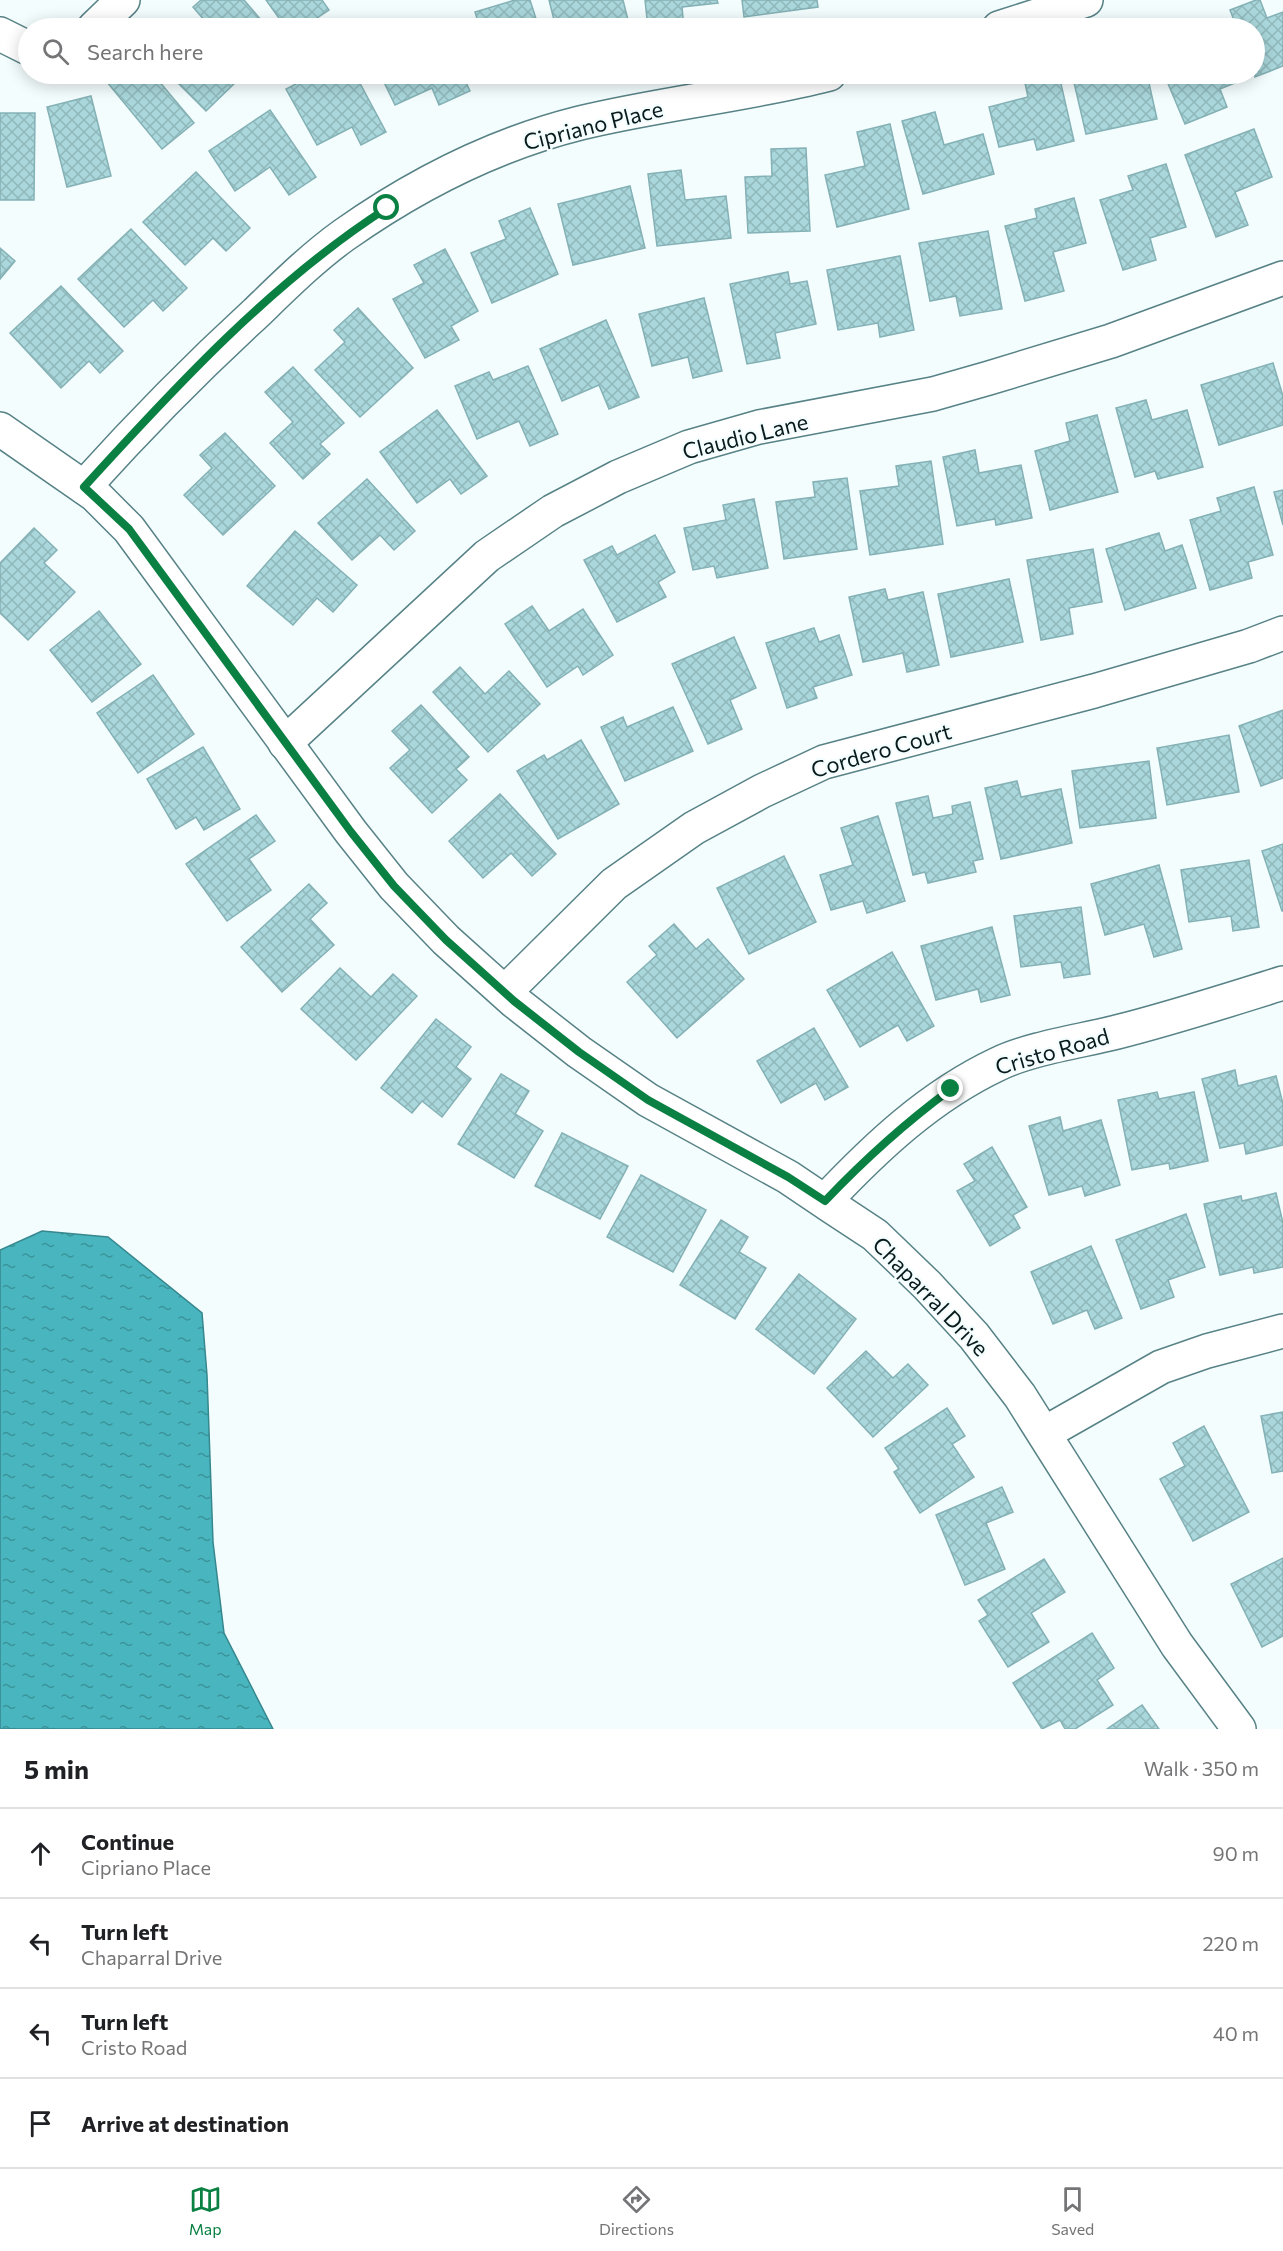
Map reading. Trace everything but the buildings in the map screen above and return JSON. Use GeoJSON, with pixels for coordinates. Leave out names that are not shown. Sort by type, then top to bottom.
{"type":"FeatureCollection","features":[{"type":"Feature","properties":{"kind":"street"},"geometry":{"type":"LineString","coordinates":[[104,18],[123,0]]}},
{"type":"Feature","properties":{"kind":"street"},"geometry":{"type":"LineString","coordinates":[[1030,18],[1086,0]]}},
{"type":"Feature","properties":{"kind":"street"},"geometry":{"type":"LineString","coordinates":[[0,34],[18,43]]}},
{"type":"Feature","properties":{"kind":"street","name":"Cipriano Place"},"geometry":{"type":"LineString","coordinates":[[84,487],[178,388],[297,274],[343,236],[441,176],[511,145],[579,123],[732,96],[785,84]]}},
{"type":"Feature","properties":{"kind":"street","name":"Claudio Lane"},"geometry":{"type":"LineString","coordinates":[[285,743],[487,556],[553,511],[618,477],[689,447],[759,427],[933,394],[989,378],[1111,341],[1283,278]]}},
{"type":"Feature","properties":{"kind":"street","name":"Chaparral Drive"},"geometry":{"type":"LineString","coordinates":[[0,429],[84,487],[129,529],[285,743],[394,886],[446,940],[579,1052],[648,1100],[788,1177],[825,1201],[875,1235],[927,1285],[974,1336],[1045,1433],[1177,1645],[1239,1729]]}},
{"type":"Feature","properties":{"kind":"street","name":"Cordero Court"},"geometry":{"type":"LineString","coordinates":[[505,992],[614,884],[694,828],[762,791],[824,762],[1094,692],[1249,646],[1283,633]]}},
{"type":"Feature","properties":{"kind":"street","name":"Cristo Road"},"geometry":{"type":"LineString","coordinates":[[825,1201],[861,1162],[908,1121],[951,1089],[1001,1062],[1189,1013],[1283,983]]}},
{"type":"Feature","properties":{"kind":"street"},"geometry":{"type":"LineString","coordinates":[[1045,1433],[1114,1391],[1161,1367],[1207,1351],[1283,1331]]}},
{"type":"Feature","properties":{"kind":"water"},"geometry":{"type":"Polygon","coordinates":[[[42,1231],[108,1237],[202,1313],[207,1375],[213,1542],[224,1633],[273,1729],[0,1729],[0,1250],[42,1231]]]}},
{"type":"Feature","properties":{"kind":"route"},"geometry":{"type":"LineString","coordinates":[[387,208],[343,236],[297,274],[186,380],[132,434],[84,487],[129,529],[351,832],[394,886],[446,940],[514,1001],[579,1052],[648,1100],[788,1177],[825,1201],[861,1162],[908,1121],[951,1089]]}}]}
